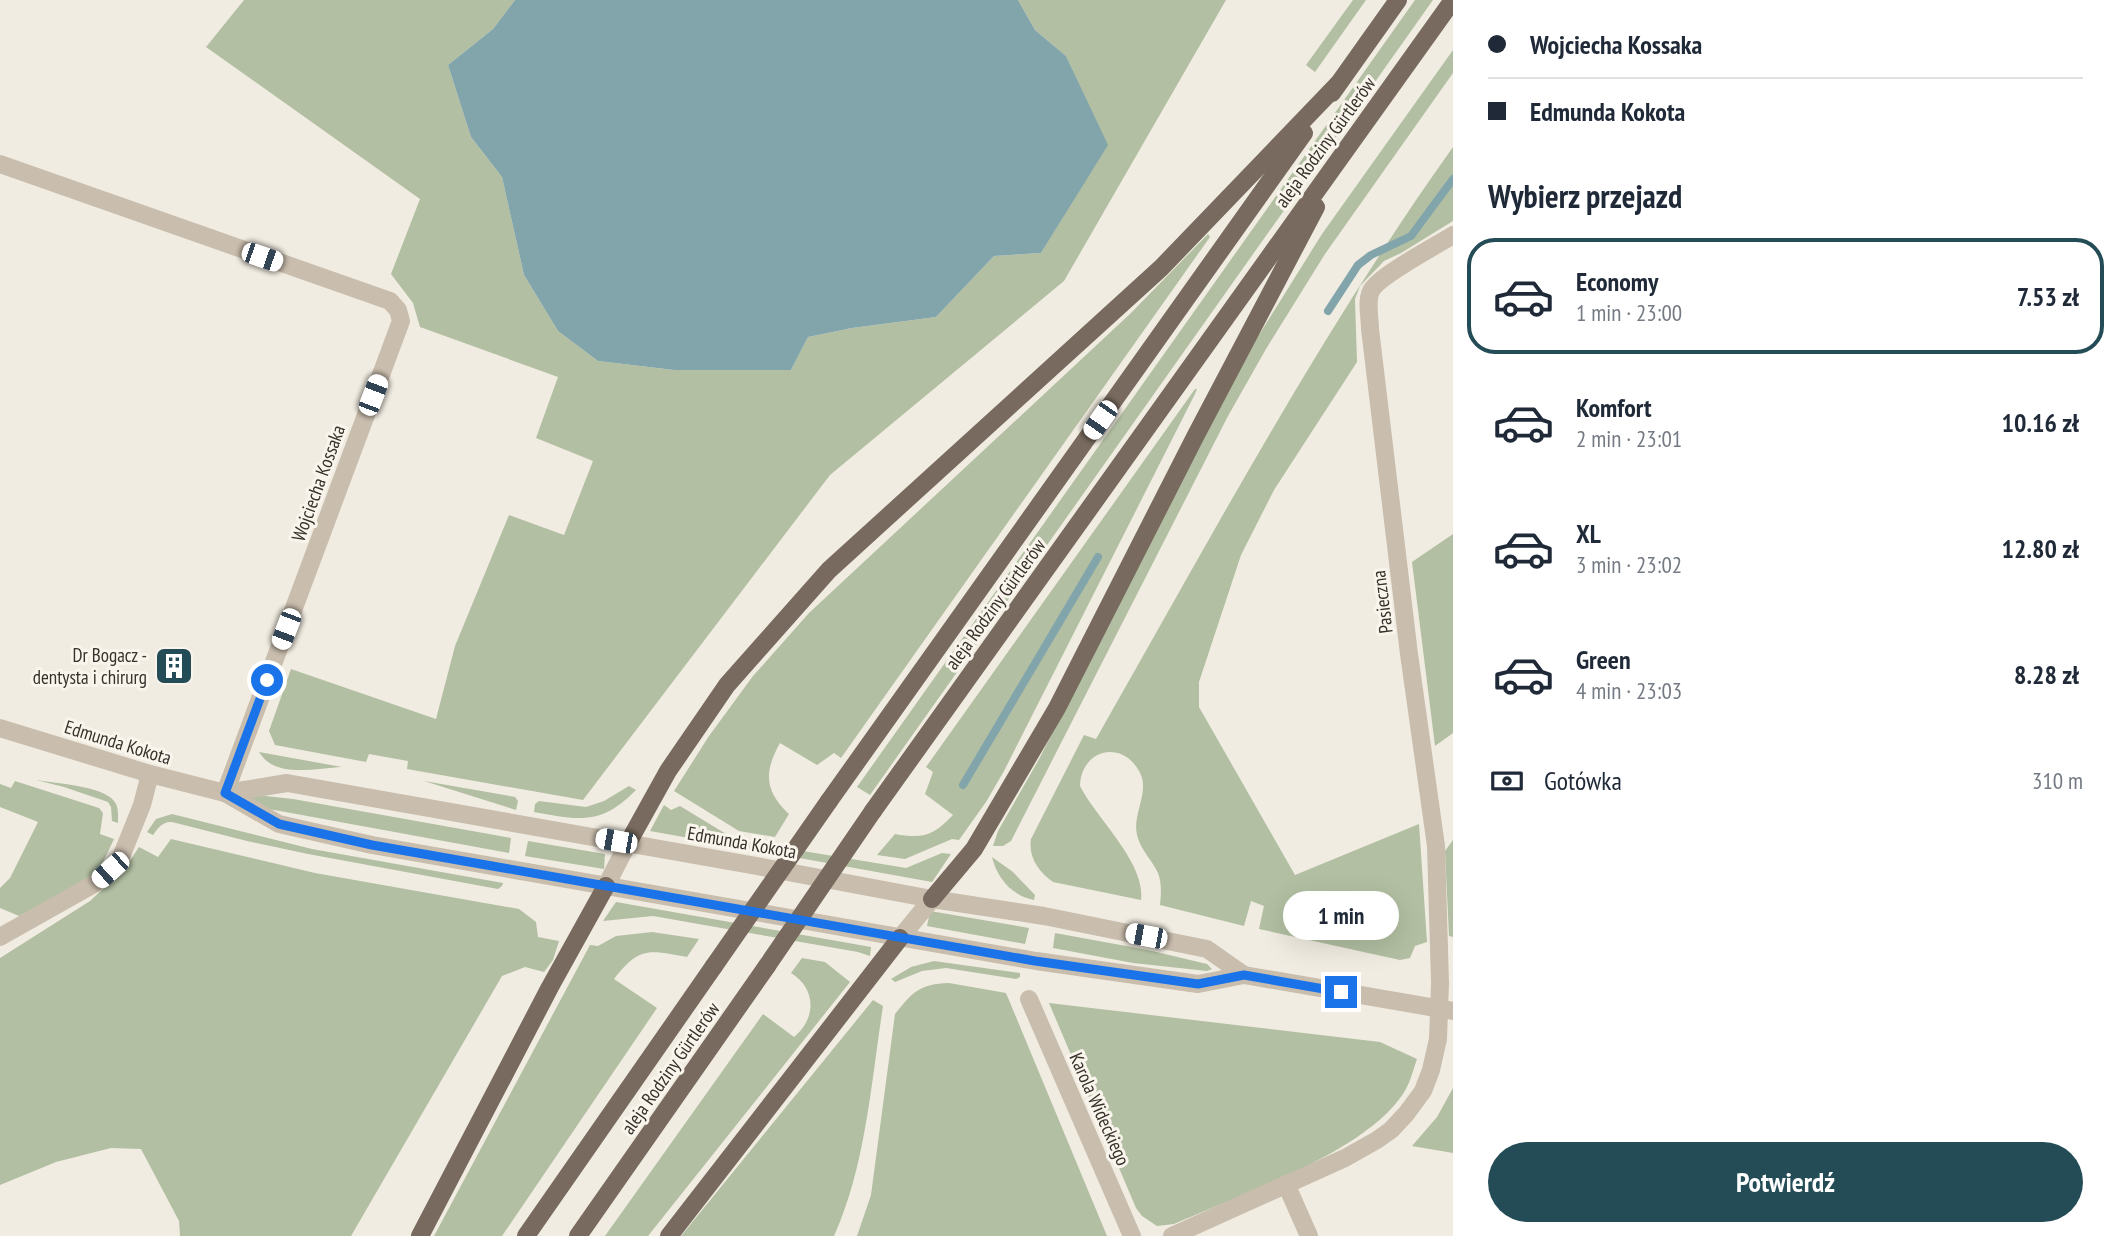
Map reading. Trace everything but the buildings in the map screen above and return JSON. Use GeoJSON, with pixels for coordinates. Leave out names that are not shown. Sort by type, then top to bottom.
{"type":"FeatureCollection","features":[{"type":"Feature","properties":{"kind":"main road","name":"aleja Rodziny Gürtlerów"},"geometry":{"type":"LineString","coordinates":[[526,1236],[829,800],[1398,0]]}},
{"type":"Feature","properties":{"kind":"main road","name":"aleja Rodziny Gürtlerów"},"geometry":{"type":"LineString","coordinates":[[578,1236],[873,811],[1453,0]]}},
{"type":"Feature","properties":{"kind":"main road"},"geometry":{"type":"LineString","coordinates":[[628,843],[668,771],[727,685],[829,570],[1161,268],[1338,84]]}},
{"type":"Feature","properties":{"kind":"main road"},"geometry":{"type":"LineString","coordinates":[[932,899],[974,849],[1057,708],[1345,151]]}},
{"type":"Feature","properties":{"kind":"main road"},"geometry":{"type":"LineString","coordinates":[[420,1236],[606,886]]}},
{"type":"Feature","properties":{"kind":"main road"},"geometry":{"type":"LineString","coordinates":[[669,1236],[900,938]]}},
{"type":"Feature","properties":{"kind":"street","name":"Wojciecha Kossaka"},"geometry":{"type":"LineString","coordinates":[[0,164],[390,301],[398,310],[401,321],[225,793]]}},
{"type":"Feature","properties":{"kind":"street","name":"Pasieczna"},"geometry":{"type":"LineString","coordinates":[[1172,1236],[1345,1158],[1377,1140],[1406,1114],[1423,1091],[1432,1070],[1446,1010],[1436,846],[1409,654],[1370,329],[1369,298],[1372,289],[1383,277],[1453,235]]}},
{"type":"Feature","properties":{"kind":"street","name":"Edmunda Kokota"},"geometry":{"type":"LineString","coordinates":[[0,728],[150,774],[225,793],[279,824],[372,845],[1035,961],[1198,984],[1244,975],[1446,1010]]}},
{"type":"Feature","properties":{"kind":"street"},"geometry":{"type":"LineString","coordinates":[[0,937],[94,884],[110,870],[121,857],[142,805],[150,774]]}},
{"type":"Feature","properties":{"kind":"street","name":"Edmunda Kokota"},"geometry":{"type":"LineString","coordinates":[[225,793],[287,783],[932,899],[1044,916],[1206,949],[1244,975]]}},
{"type":"Feature","properties":{"kind":"street"},"geometry":{"type":"LineString","coordinates":[[606,886],[628,843]]}},
{"type":"Feature","properties":{"kind":"street"},"geometry":{"type":"LineString","coordinates":[[900,938],[932,899]]}},
{"type":"Feature","properties":{"kind":"street","name":"Karola Wideckiego"},"geometry":{"type":"LineString","coordinates":[[1029,999],[1132,1236]]}},
{"type":"Feature","properties":{"kind":"street"},"geometry":{"type":"LineString","coordinates":[[1286,1184],[1310,1236]]}},
{"type":"Feature","properties":{"kind":"green space"},"geometry":{"type":"Polygon","coordinates":[[[244,0],[515,0],[493,29],[448,65],[471,137],[502,177],[524,275],[558,331],[598,361],[674,370],[791,370],[808,337],[936,317],[994,256],[1041,253],[1107,145],[1066,56],[1035,30],[1018,0],[1226,0],[1064,281],[830,475],[583,800],[407,769],[408,761],[369,754],[366,762],[275,745],[269,731],[291,669],[436,719],[455,646],[509,515],[564,535],[593,461],[536,438],[558,377],[420,327],[413,303],[391,274],[420,199],[206,47],[244,0]]]}},
{"type":"Feature","properties":{"kind":"green space"},"geometry":{"type":"Polygon","coordinates":[[[1353,0],[1366,0],[1315,72],[1306,65],[1353,0]]]}},
{"type":"Feature","properties":{"kind":"green space"},"geometry":{"type":"Polygon","coordinates":[[[1415,0],[1433,0],[870,795],[857,787],[1415,0]]]}},
{"type":"Feature","properties":{"kind":"green space"},"geometry":{"type":"Polygon","coordinates":[[[1453,50],[1453,73],[1325,254],[1228,416],[1011,841],[1003,846],[993,846],[998,831],[1038,761],[1247,354],[1322,234],[1453,50]]]}},
{"type":"Feature","properties":{"kind":"green space"},"geometry":{"type":"Polygon","coordinates":[[[1453,147],[1453,221],[1384,261],[1361,285],[1453,147]]]}},
{"type":"Feature","properties":{"kind":"green space"},"geometry":{"type":"Polygon","coordinates":[[[1208,234],[1210,237],[841,758],[834,753],[817,765],[780,743],[771,763],[769,780],[775,797],[789,814],[775,837],[739,831],[674,791],[709,736],[753,676],[809,613],[1131,313],[1208,234]]]}},
{"type":"Feature","properties":{"kind":"green space"},"geometry":{"type":"Polygon","coordinates":[[[1360,287],[1355,299],[1357,362],[1274,490],[1241,555],[1199,682],[1199,707],[1295,875],[1419,824],[1427,942],[1415,946],[1410,958],[1400,960],[1259,929],[1264,906],[1251,901],[1244,926],[1160,905],[1159,877],[1137,835],[1142,779],[1131,761],[1113,752],[1094,757],[1087,764],[1080,786],[1128,856],[1136,871],[1141,900],[1053,882],[1043,874],[1031,852],[1031,839],[1084,735],[1096,739],[1267,438],[1360,287]]]}},
{"type":"Feature","properties":{"kind":"green space"},"geometry":{"type":"Polygon","coordinates":[[[1195,389],[1195,394],[986,802],[959,840],[952,839],[905,859],[877,855],[895,834],[927,834],[939,828],[953,815],[925,794],[933,772],[926,767],[1195,389]]]}},
{"type":"Feature","properties":{"kind":"green space"},"geometry":{"type":"Polygon","coordinates":[[[1453,534],[1453,733],[1435,746],[1412,562],[1453,534]]]}},
{"type":"Feature","properties":{"kind":"green space"},"geometry":{"type":"Polygon","coordinates":[[[259,752],[342,767],[285,769],[275,766],[259,752]]]}},
{"type":"Feature","properties":{"kind":"green space"},"geometry":{"type":"Polygon","coordinates":[[[36,780],[89,789],[108,796],[117,806],[118,823],[112,821],[108,802],[36,780]]]}},
{"type":"Feature","properties":{"kind":"green space"},"geometry":{"type":"Polygon","coordinates":[[[15,781],[99,808],[103,813],[100,834],[114,839],[102,864],[84,882],[19,916],[0,908],[0,888],[10,878],[38,822],[0,807],[0,784],[11,788],[15,781]]]}},
{"type":"Feature","properties":{"kind":"green space"},"geometry":{"type":"Polygon","coordinates":[[[424,781],[515,797],[518,801],[516,810],[424,781]]]}},
{"type":"Feature","properties":{"kind":"green space"},"geometry":{"type":"Polygon","coordinates":[[[629,786],[636,790],[623,802],[600,815],[576,818],[534,812],[535,804],[539,801],[586,807],[604,801],[629,786]]]}},
{"type":"Feature","properties":{"kind":"green space"},"geometry":{"type":"Polygon","coordinates":[[[247,794],[293,799],[511,838],[509,853],[269,809],[258,806],[247,794]]]}},
{"type":"Feature","properties":{"kind":"green space"},"geometry":{"type":"Polygon","coordinates":[[[664,805],[671,810],[680,806],[736,840],[906,868],[942,853],[951,854],[932,882],[650,831],[664,805]]]}},
{"type":"Feature","properties":{"kind":"green space"},"geometry":{"type":"Polygon","coordinates":[[[172,814],[312,849],[503,883],[498,889],[308,854],[172,822],[163,824],[153,835],[147,832],[156,819],[172,814]]]}},
{"type":"Feature","properties":{"kind":"green space"},"geometry":{"type":"Polygon","coordinates":[[[171,839],[315,873],[519,909],[536,922],[538,937],[559,941],[553,960],[544,972],[525,967],[502,976],[351,1236],[180,1236],[179,1221],[141,1149],[111,1148],[56,1162],[0,1185],[0,958],[90,901],[125,868],[139,847],[158,857],[171,839]]]}},
{"type":"Feature","properties":{"kind":"green space"},"geometry":{"type":"Polygon","coordinates":[[[1453,840],[1453,937],[1449,936],[1445,851],[1453,840]]]}},
{"type":"Feature","properties":{"kind":"green space"},"geometry":{"type":"Polygon","coordinates":[[[528,841],[605,854],[604,869],[525,856],[528,841]]]}},
{"type":"Feature","properties":{"kind":"green space"},"geometry":{"type":"Polygon","coordinates":[[[992,857],[1013,872],[1035,895],[1034,900],[1019,895],[1007,885],[992,857]]]}},
{"type":"Feature","properties":{"kind":"green space"},"geometry":{"type":"Polygon","coordinates":[[[616,902],[871,947],[870,956],[653,916],[603,921],[616,902]]]}},
{"type":"Feature","properties":{"kind":"green space"},"geometry":{"type":"Polygon","coordinates":[[[930,911],[1029,928],[1025,944],[927,926],[930,911]]]}},
{"type":"Feature","properties":{"kind":"green space"},"geometry":{"type":"Polygon","coordinates":[[[652,932],[699,939],[687,957],[646,953],[631,961],[614,979],[657,1008],[502,1236],[434,1236],[590,945],[598,946],[616,936],[652,932]]]}},
{"type":"Feature","properties":{"kind":"green space"},"geometry":{"type":"Polygon","coordinates":[[[1055,933],[1148,950],[1207,964],[1212,969],[1207,971],[1133,963],[1053,948],[1055,933]]]}},
{"type":"Feature","properties":{"kind":"green space"},"geometry":{"type":"Polygon","coordinates":[[[802,958],[825,962],[850,982],[648,1236],[605,1236],[763,1014],[794,1037],[801,1030],[810,1013],[809,996],[806,987],[791,973],[802,958]]]}},
{"type":"Feature","properties":{"kind":"green space"},"geometry":{"type":"Polygon","coordinates":[[[934,961],[1020,973],[1020,977],[1016,979],[946,968],[922,971],[895,982],[891,979],[911,967],[934,961]]]}},
{"type":"Feature","properties":{"kind":"green space"},"geometry":{"type":"Polygon","coordinates":[[[949,983],[1006,993],[1107,1236],[857,1236],[871,1195],[895,1014],[923,987],[949,983]]]}},
{"type":"Feature","properties":{"kind":"green space"},"geometry":{"type":"Polygon","coordinates":[[[873,1000],[883,1006],[866,1123],[853,1181],[834,1236],[681,1236],[873,1000]]]}},
{"type":"Feature","properties":{"kind":"green space"},"geometry":{"type":"Polygon","coordinates":[[[1049,1003],[1380,1042],[1417,1059],[1403,1094],[1385,1115],[1360,1135],[1331,1153],[1265,1186],[1174,1224],[1157,1226],[1142,1216],[1136,1208],[1049,1003]]]}},
{"type":"Feature","properties":{"kind":"green space"},"geometry":{"type":"Polygon","coordinates":[[[1453,1088],[1453,1153],[1412,1146],[1437,1117],[1453,1088]]]}},
{"type":"Feature","properties":{"kind":"water"},"geometry":{"type":"Polygon","coordinates":[[[515,0],[1018,0],[1035,30],[1066,56],[1108,145],[1041,253],[994,256],[936,317],[808,337],[791,370],[674,370],[598,361],[558,331],[524,275],[502,177],[471,137],[448,65],[493,29],[515,0]]]}},
{"type":"Feature","properties":{"kind":"waterway"},"geometry":{"type":"LineString","coordinates":[[1328,311],[1358,265],[1371,255],[1411,236],[1453,179]]}},
{"type":"Feature","properties":{"kind":"waterway"},"geometry":{"type":"LineString","coordinates":[[963,785],[1098,557]]}},
{"type":"Feature","properties":{"kind":"place","name":"Dr Bogacz - dentysta i chirurg"},"geometry":{"type":"Point","coordinates":[174,666]}},
{"type":"Feature","properties":{"kind":"route"},"geometry":{"type":"LineString","coordinates":[[267,680],[225,793],[279,824],[372,845],[1035,961],[1198,984],[1244,975],[1341,992]]}}]}
